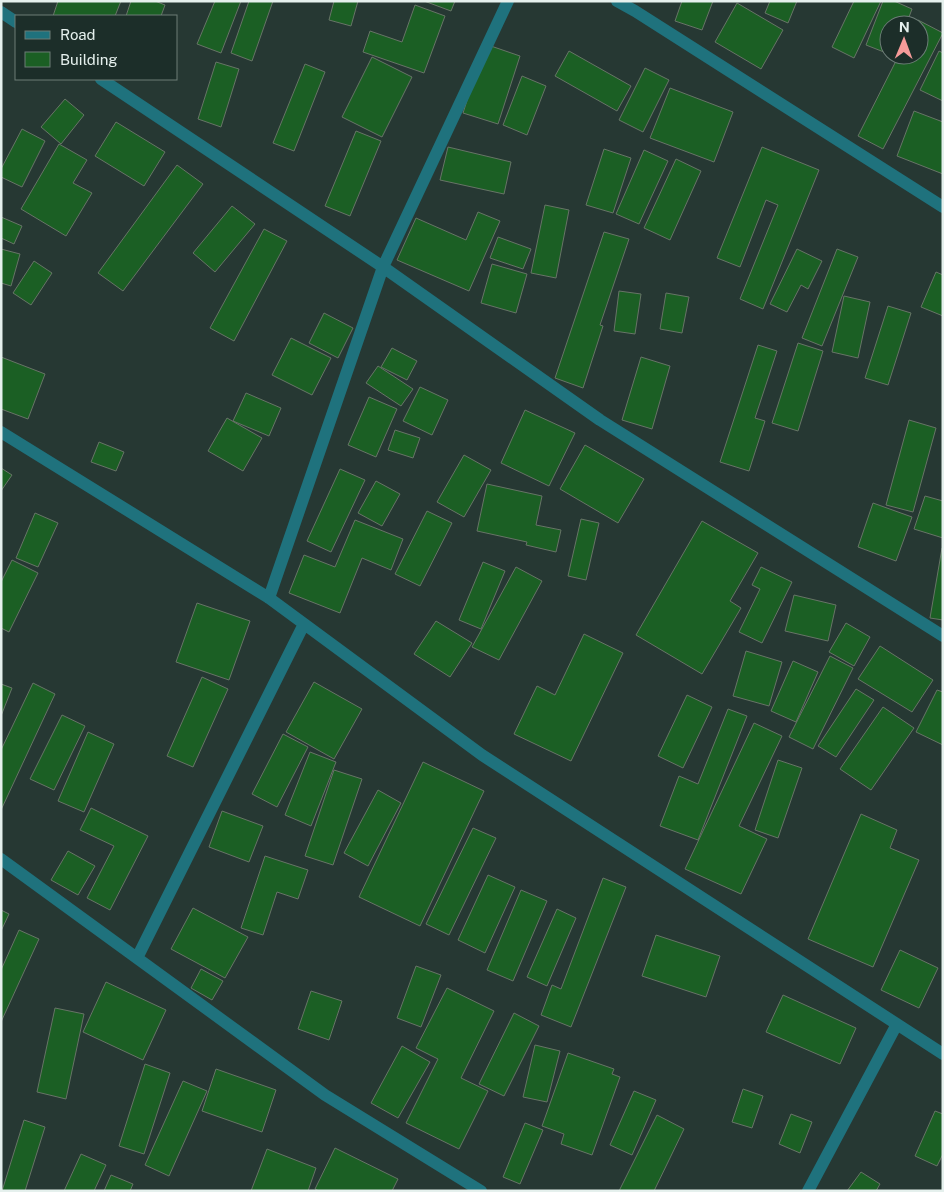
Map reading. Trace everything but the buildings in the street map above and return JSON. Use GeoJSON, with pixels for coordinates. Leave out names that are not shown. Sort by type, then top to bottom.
{"type":"FeatureCollection","features":[{"type":"Feature","properties":{"kind":"street"},"geometry":{"type":"LineString","coordinates":[[270,598],[383,267],[508,1]]}},
{"type":"Feature","properties":{"kind":"street"},"geometry":{"type":"LineString","coordinates":[[617,1],[943,207]]}},
{"type":"Feature","properties":{"kind":"street"},"geometry":{"type":"LineString","coordinates":[[1,12],[15,21]]}},
{"type":"Feature","properties":{"kind":"street"},"geometry":{"type":"LineString","coordinates":[[102,80],[383,267],[600,420],[943,636]]}},
{"type":"Feature","properties":{"kind":"street"},"geometry":{"type":"LineString","coordinates":[[1,432],[270,598],[482,755],[943,1054]]}},
{"type":"Feature","properties":{"kind":"street"},"geometry":{"type":"LineString","coordinates":[[138,958],[304,624]]}},
{"type":"Feature","properties":{"kind":"street"},"geometry":{"type":"LineString","coordinates":[[1,859],[325,1095],[481,1191]]}},
{"type":"Feature","properties":{"kind":"street"},"geometry":{"type":"LineString","coordinates":[[808,1191],[897,1024]]}}]}
